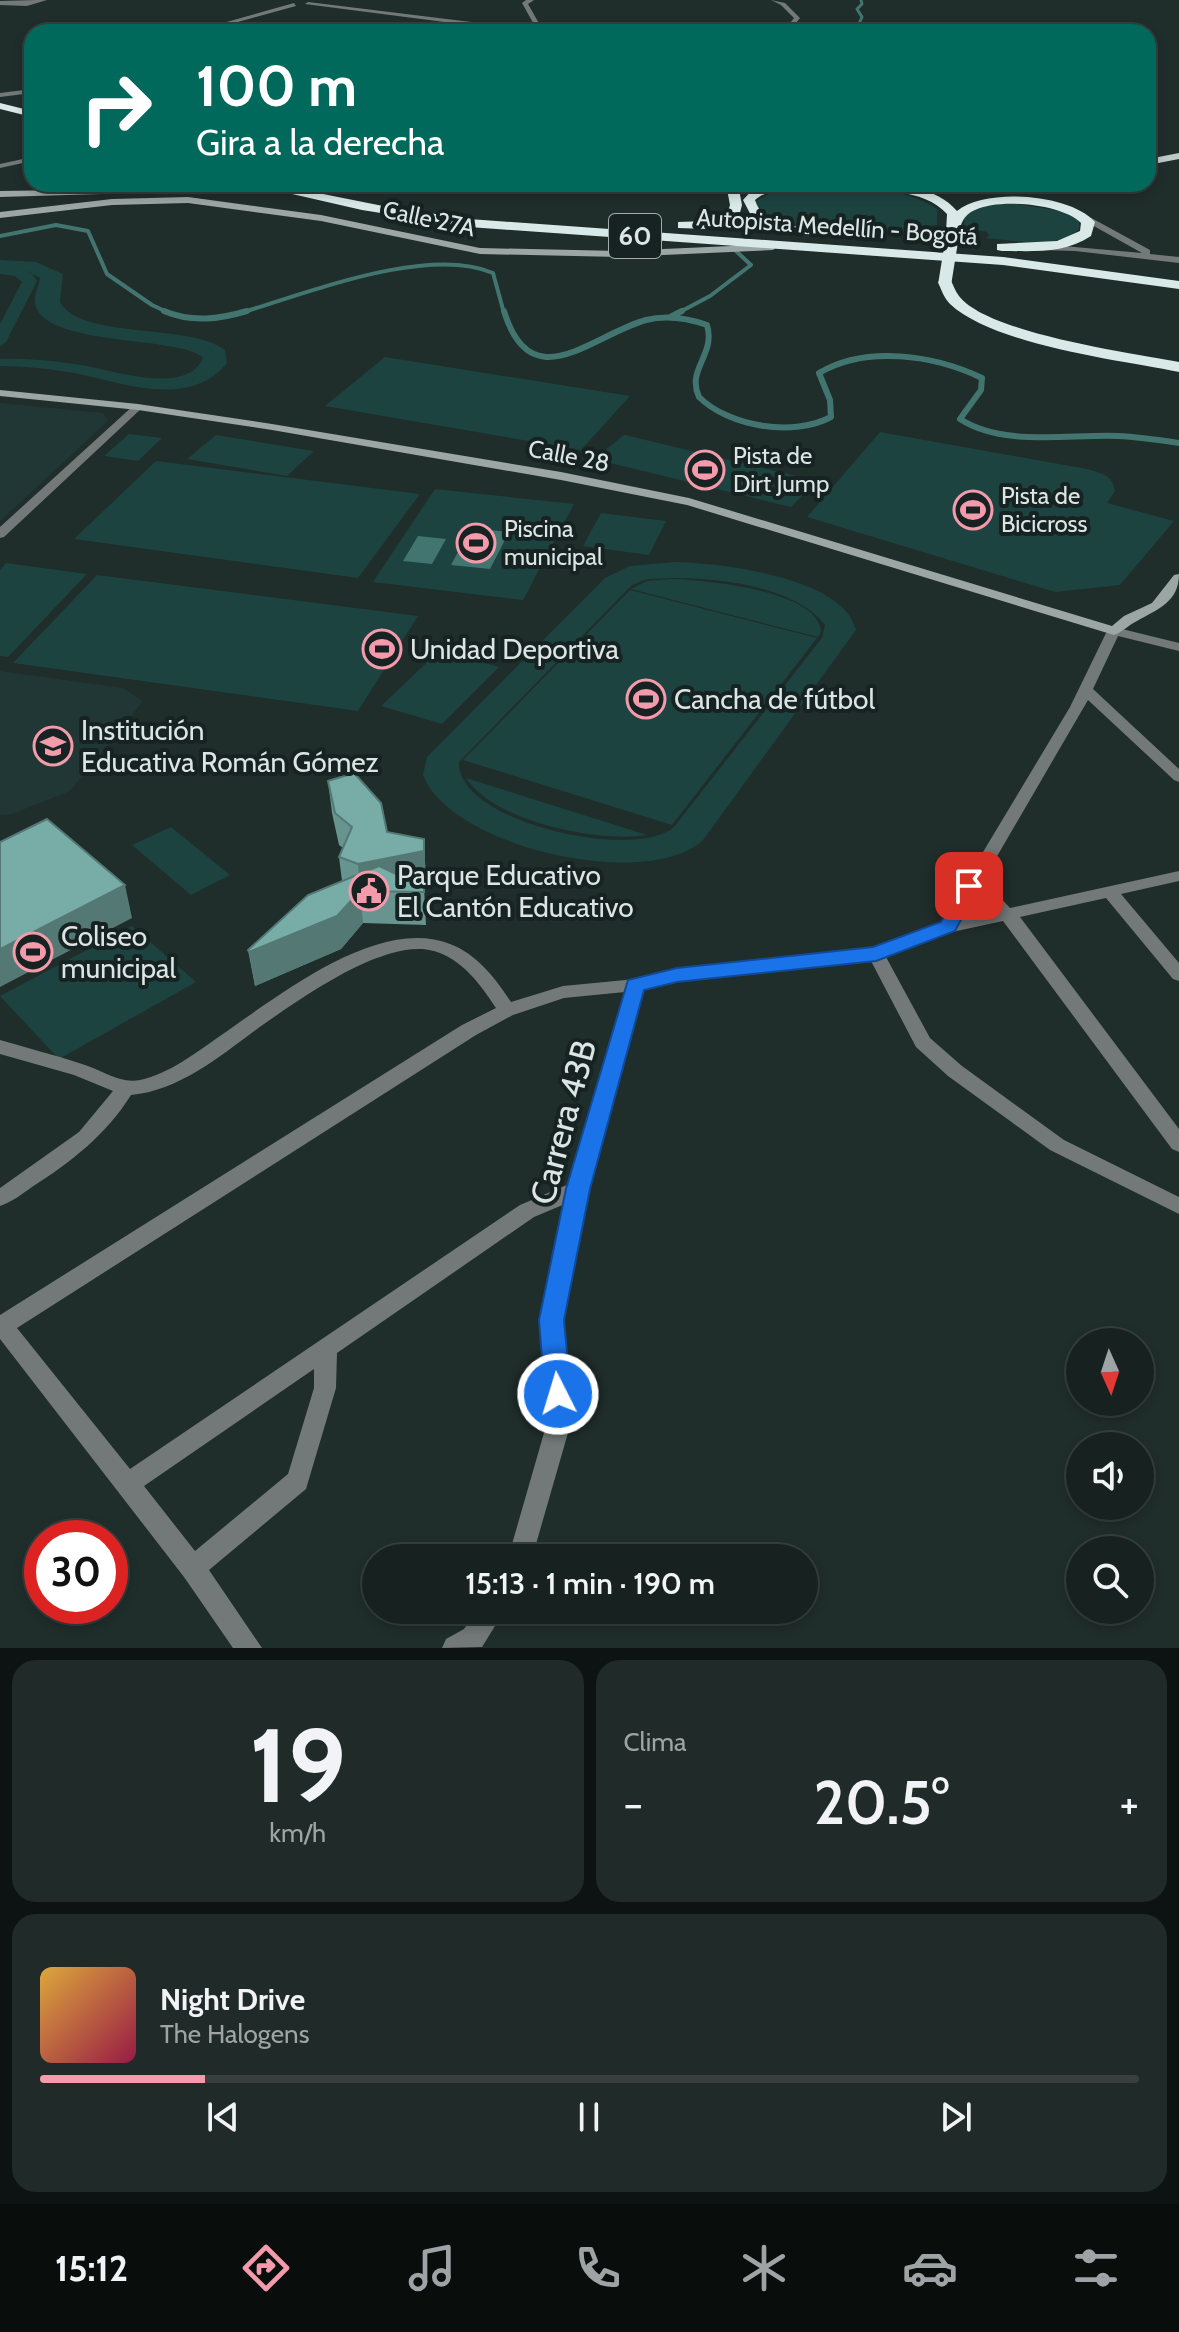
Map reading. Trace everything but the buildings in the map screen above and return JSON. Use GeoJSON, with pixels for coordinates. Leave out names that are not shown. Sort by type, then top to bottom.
{"type":"FeatureCollection","features":[{"type":"Feature","properties":{"kind":"highway"},"geometry":{"type":"LineString","coordinates":[[0,107],[22,112]]}},
{"type":"Feature","properties":{"kind":"highway","name":"Autopista Medellín - Bogotá"},"geometry":{"type":"LineString","coordinates":[[293,192],[465,222],[1029,263],[1179,285]]}},
{"type":"Feature","properties":{"kind":"highway","name":"Autopista Medellín - Bogotá"},"geometry":{"type":"LineString","coordinates":[[354,192],[451,209],[634,225],[994,247],[1179,271]]}},
{"type":"Feature","properties":{"kind":"highway"},"geometry":{"type":"LineString","coordinates":[[634,225],[708,225],[728,220],[735,213],[734,192]]}},
{"type":"Feature","properties":{"kind":"highway"},"geometry":{"type":"LineString","coordinates":[[754,192],[749,200],[755,216],[778,227],[873,238]]}},
{"type":"Feature","properties":{"kind":"highway"},"geometry":{"type":"LineString","coordinates":[[899,192],[941,202],[950,208],[954,227],[945,282],[949,295],[959,305],[1006,329],[1179,367]]}},
{"type":"Feature","properties":{"kind":"highway"},"geometry":{"type":"LineString","coordinates":[[954,227],[974,206],[1005,201],[1052,205],[1073,210],[1086,218],[1088,229],[1080,238],[1034,247],[994,247]]}},
{"type":"Feature","properties":{"kind":"main road"},"geometry":{"type":"LineString","coordinates":[[1156,160],[1179,156]]}},
{"type":"Feature","properties":{"kind":"main road"},"geometry":{"type":"LineString","coordinates":[[0,194],[79,192]]}},
{"type":"Feature","properties":{"kind":"main road"},"geometry":{"type":"LineString","coordinates":[[211,192],[264,202],[283,212]]}},
{"type":"Feature","properties":{"kind":"main road","name":"Calle 27A"},"geometry":{"type":"LineString","coordinates":[[0,215],[137,200],[222,202],[453,247],[512,253],[669,253],[805,246]]}},
{"type":"Feature","properties":{"kind":"main road","name":"Calle 28"},"geometry":{"type":"LineString","coordinates":[[0,393],[138,407],[546,474],[689,502],[1114,631]]}},
{"type":"Feature","properties":{"kind":"main road"},"geometry":{"type":"LineString","coordinates":[[1114,631],[1129,619],[1157,606],[1179,578]]}},
{"type":"Feature","properties":{"kind":"street"},"geometry":{"type":"LineString","coordinates":[[0,3],[27,4],[44,0]]}},
{"type":"Feature","properties":{"kind":"street"},"geometry":{"type":"LineString","coordinates":[[274,0],[474,24]]}},
{"type":"Feature","properties":{"kind":"street"},"geometry":{"type":"LineString","coordinates":[[531,0],[525,3],[535,24]]}},
{"type":"Feature","properties":{"kind":"street"},"geometry":{"type":"LineString","coordinates":[[774,0],[797,18],[792,24]]}},
{"type":"Feature","properties":{"kind":"street"},"geometry":{"type":"LineString","coordinates":[[222,24],[291,4]]}},
{"type":"Feature","properties":{"kind":"street"},"geometry":{"type":"LineString","coordinates":[[0,95],[24,93]]}},
{"type":"Feature","properties":{"kind":"street"},"geometry":{"type":"LineString","coordinates":[[0,166],[24,161]]}},
{"type":"Feature","properties":{"kind":"street"},"geometry":{"type":"LineString","coordinates":[[1086,218],[1147,253],[1167,259]]}},
{"type":"Feature","properties":{"kind":"street"},"geometry":{"type":"LineString","coordinates":[[1034,247],[1075,248],[1179,260]]}},
{"type":"Feature","properties":{"kind":"street"},"geometry":{"type":"LineString","coordinates":[[0,534],[138,407]]}},
{"type":"Feature","properties":{"kind":"street"},"geometry":{"type":"LineString","coordinates":[[948,927],[980,866],[1087,691],[1114,631],[1179,647]]}},
{"type":"Feature","properties":{"kind":"street"},"geometry":{"type":"LineString","coordinates":[[1087,691],[1179,777]]}},
{"type":"Feature","properties":{"kind":"street"},"geometry":{"type":"LineString","coordinates":[[980,866],[980,882],[1015,922],[1179,1144]]}},
{"type":"Feature","properties":{"kind":"street"},"geometry":{"type":"LineString","coordinates":[[249,1648],[193,1568],[1,1327],[469,1030],[507,1010],[563,992],[636,985],[677,975],[876,954],[948,927],[1179,876]]}},
{"type":"Feature","properties":{"kind":"street"},"geometry":{"type":"LineString","coordinates":[[1110,892],[1179,975]]}},
{"type":"Feature","properties":{"kind":"street"},"geometry":{"type":"LineString","coordinates":[[0,1047],[24,1058],[71,1067],[125,1088],[162,1080],[353,960],[407,942],[432,944],[456,955],[487,979],[507,1010]]}},
{"type":"Feature","properties":{"kind":"street"},"geometry":{"type":"LineString","coordinates":[[876,954],[923,1042],[955,1071],[1057,1145],[1179,1206]]}},
{"type":"Feature","properties":{"kind":"street","name":"Carrera 43B"},"geometry":{"type":"LineString","coordinates":[[524,1544],[560,1419],[551,1320],[578,1189],[636,985]]}},
{"type":"Feature","properties":{"kind":"street"},"geometry":{"type":"LineString","coordinates":[[0,1198],[84,1140],[113,1110],[125,1088]]}},
{"type":"Feature","properties":{"kind":"street"},"geometry":{"type":"LineString","coordinates":[[127,1484],[527,1211],[578,1189]]}},
{"type":"Feature","properties":{"kind":"street"},"geometry":{"type":"LineString","coordinates":[[193,1568],[298,1481],[325,1388],[326,1350]]}},
{"type":"Feature","properties":{"kind":"street"},"geometry":{"type":"LineString","coordinates":[[455,1648],[473,1638],[482,1624]]}},
{"type":"Feature","properties":{"kind":"shaded area"},"geometry":{"type":"Polygon","coordinates":[[[772,192],[897,192],[937,209],[937,225],[916,227],[914,233],[810,228],[772,218],[758,209],[756,201],[772,192]]]}},
{"type":"Feature","properties":{"kind":"shaded area"},"geometry":{"type":"Polygon","coordinates":[[[1017,204],[1067,212],[1079,221],[1079,229],[1059,240],[1035,242],[985,238],[989,236],[987,232],[964,227],[965,217],[976,209],[1017,204]]]}},
{"type":"Feature","properties":{"kind":"shaded area"},"geometry":{"type":"Polygon","coordinates":[[[0,260],[36,262],[63,274],[60,302],[72,314],[112,327],[188,336],[209,342],[225,350],[227,363],[194,386],[174,389],[133,386],[56,370],[0,366],[0,359],[40,360],[146,378],[165,378],[194,370],[203,358],[171,346],[65,329],[46,320],[35,304],[40,278],[23,269],[37,281],[6,342],[0,346],[0,324],[22,282],[15,276],[0,274],[0,260]]]}},
{"type":"Feature","properties":{"kind":"shaded area"},"geometry":{"type":"Polygon","coordinates":[[[385,357],[630,396],[581,450],[325,406],[385,357]]]}},
{"type":"Feature","properties":{"kind":"shaded area"},"geometry":{"type":"Polygon","coordinates":[[[0,403],[103,413],[108,421],[0,521],[0,403]]]}},
{"type":"Feature","properties":{"kind":"shaded area","name":"Pista de Bicicross"},"geometry":{"type":"Polygon","coordinates":[[[880,432],[1097,472],[1109,478],[1114,486],[1115,491],[1107,503],[1174,521],[1120,585],[1055,592],[807,517],[880,432]]]}},
{"type":"Feature","properties":{"kind":"shaded area"},"geometry":{"type":"Polygon","coordinates":[[[129,434],[162,438],[138,461],[104,456],[129,434]]]}},
{"type":"Feature","properties":{"kind":"shaded area"},"geometry":{"type":"Polygon","coordinates":[[[216,435],[314,451],[287,476],[187,459],[216,435]]]}},
{"type":"Feature","properties":{"kind":"shaded area","name":"Pista de Dirt Jump"},"geometry":{"type":"Polygon","coordinates":[[[624,435],[817,481],[791,507],[594,459],[624,435]]]}},
{"type":"Feature","properties":{"kind":"shaded area"},"geometry":{"type":"Polygon","coordinates":[[[156,461],[420,494],[358,578],[74,539],[156,461]]]}},
{"type":"Feature","properties":{"kind":"shaded area","name":"Piscina municipal"},"geometry":{"type":"Polygon","coordinates":[[[435,489],[574,504],[523,600],[373,582],[435,489]]]}},
{"type":"Feature","properties":{"kind":"shaded area"},"geometry":{"type":"Polygon","coordinates":[[[601,513],[666,521],[649,555],[583,546],[601,513]]]}},
{"type":"Feature","properties":{"kind":"shaded area"},"geometry":{"type":"Polygon","coordinates":[[[471,528],[509,532],[490,569],[451,565],[471,528]]]}},
{"type":"Feature","properties":{"kind":"shaded area"},"geometry":{"type":"Polygon","coordinates":[[[418,536],[446,539],[432,564],[403,561],[418,536]]]}},
{"type":"Feature","properties":{"kind":"shaded area"},"geometry":{"type":"Polygon","coordinates":[[[6,563],[87,574],[8,657],[0,656],[0,570],[6,563]]]}},
{"type":"Feature","properties":{"kind":"shaded area"},"geometry":{"type":"Polygon","coordinates":[[[695,563],[778,576],[829,597],[847,612],[856,630],[703,840],[676,855],[639,862],[597,861],[552,854],[509,841],[470,823],[440,801],[423,775],[427,757],[605,578],[630,566],[695,563]],[[691,578],[647,579],[632,585],[459,762],[466,783],[486,802],[515,818],[588,838],[624,840],[653,837],[674,827],[822,638],[825,625],[812,612],[776,593],[691,578]]]}},
{"type":"Feature","properties":{"kind":"shaded area"},"geometry":{"type":"Polygon","coordinates":[[[97,575],[418,616],[358,711],[13,663],[97,575]]]}},
{"type":"Feature","properties":{"kind":"shaded area"},"geometry":{"type":"Polygon","coordinates":[[[672,579],[733,585],[782,597],[802,606],[816,618],[821,632],[818,637],[631,589],[647,581],[672,579]]]}},
{"type":"Feature","properties":{"kind":"shaded area","name":"Cancha de fútbol"},"geometry":{"type":"Polygon","coordinates":[[[630,590],[817,638],[672,825],[463,760],[630,590]]]}},
{"type":"Feature","properties":{"kind":"shaded area"},"geometry":{"type":"Polygon","coordinates":[[[439,651],[499,667],[442,724],[381,706],[439,651]]]}},
{"type":"Feature","properties":{"kind":"shaded area","name":"Institución Educativa Román Gómez"},"geometry":{"type":"Polygon","coordinates":[[[0,671],[123,688],[143,701],[70,791],[12,814],[0,815],[0,671]]]}},
{"type":"Feature","properties":{"kind":"shaded area"},"geometry":{"type":"Polygon","coordinates":[[[466,778],[647,835],[602,836],[549,826],[499,807],[466,778]]]}},
{"type":"Feature","properties":{"kind":"shaded area"},"geometry":{"type":"Polygon","coordinates":[[[171,827],[230,875],[191,895],[132,845],[171,827]]]}},
{"type":"Feature","properties":{"kind":"shaded area"},"geometry":{"type":"Polygon","coordinates":[[[132,926],[196,982],[59,1059],[0,996],[132,926]]]}},
{"type":"Feature","properties":{"kind":"waterway"},"geometry":{"type":"LineString","coordinates":[[859,24],[862,17],[857,9],[862,4],[861,0]]}},
{"type":"Feature","properties":{"kind":"waterway"},"geometry":{"type":"LineString","coordinates":[[0,236],[56,225],[88,231],[107,274],[169,313]]}},
{"type":"Feature","properties":{"kind":"waterway"},"geometry":{"type":"LineString","coordinates":[[678,313],[710,296],[751,265],[736,251]]}},
{"type":"Feature","properties":{"kind":"waterway"},"geometry":{"type":"LineString","coordinates":[[244,312],[367,275],[435,265],[466,266],[493,273],[504,313]]}},
{"type":"Feature","properties":{"kind":"waterway"},"geometry":{"type":"LineString","coordinates":[[164,311],[169,313]]}},
{"type":"Feature","properties":{"kind":"waterway"},"geometry":{"type":"LineString","coordinates":[[504,311],[516,338],[530,352],[547,357],[565,354],[654,318],[676,318],[707,325],[708,345],[696,378],[699,397],[727,416],[762,426],[799,427],[831,417],[830,400],[819,373],[858,359],[900,356],[943,364],[982,378],[981,390],[960,419],[977,428],[1016,436],[1118,436],[1179,443]]}},
{"type":"Feature","properties":{"kind":"waterway"},"geometry":{"type":"LineString","coordinates":[[678,313],[682,311]]}},
{"type":"Feature","properties":{"kind":"waterway"},"geometry":{"type":"LineString","coordinates":[[169,313],[206,318],[244,312]]}},
{"type":"Feature","properties":{"kind":"waterway"},"geometry":{"type":"LineString","coordinates":[[240,313],[244,312]]}},
{"type":"Feature","properties":{"kind":"waterway"},"geometry":{"type":"LineString","coordinates":[[672,316],[678,313]]}},
{"type":"Feature","properties":{"kind":"place","name":"Pista de Dirt Jump"},"geometry":{"type":"Point","coordinates":[705,470]}},
{"type":"Feature","properties":{"kind":"place","name":"Pista de Bicicross"},"geometry":{"type":"Point","coordinates":[973,510]}},
{"type":"Feature","properties":{"kind":"place","name":"Piscina municipal"},"geometry":{"type":"Point","coordinates":[476,543]}},
{"type":"Feature","properties":{"kind":"place","name":"Unidad Deportiva"},"geometry":{"type":"Point","coordinates":[382,649]}},
{"type":"Feature","properties":{"kind":"place","name":"Cancha de fútbol"},"geometry":{"type":"Point","coordinates":[646,699]}},
{"type":"Feature","properties":{"kind":"place","name":"Institución Educativa Román Gómez"},"geometry":{"type":"Point","coordinates":[53,746]}},
{"type":"Feature","properties":{"kind":"place","name":"Parque Educativo El Cantón Educativo"},"geometry":{"type":"Point","coordinates":[369,891]}},
{"type":"Feature","properties":{"kind":"place","name":"Coliseo municipal"},"geometry":{"type":"Point","coordinates":[33,952]}},
{"type":"Feature","properties":{"kind":"route"},"geometry":{"type":"LineString","coordinates":[[558,1394],[551,1320],[578,1189],[636,985],[677,975],[876,954],[948,927],[969,886]]}}]}
